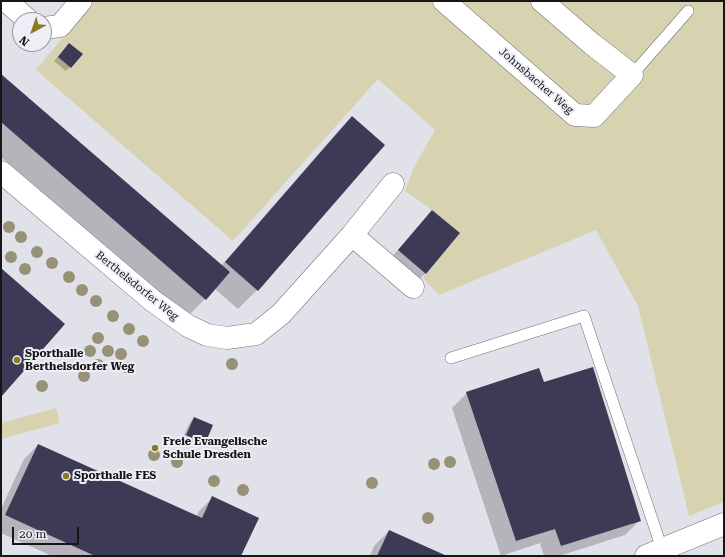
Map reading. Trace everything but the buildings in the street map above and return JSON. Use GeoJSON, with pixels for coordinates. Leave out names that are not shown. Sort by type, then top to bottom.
{"type":"FeatureCollection","features":[{"type":"Feature","properties":{"kind":"street"},"geometry":{"type":"LineString","coordinates":[[6,1],[19,12]]}},
{"type":"Feature","properties":{"kind":"street"},"geometry":{"type":"LineString","coordinates":[[52,27],[60,26],[81,1]]}},
{"type":"Feature","properties":{"kind":"street","name":"Johnsbacher Weg"},"geometry":{"type":"LineString","coordinates":[[444,1],[575,115],[594,116],[632,75]]}},
{"type":"Feature","properties":{"kind":"street"},"geometry":{"type":"LineString","coordinates":[[542,1],[592,44],[632,75]]}},
{"type":"Feature","properties":{"kind":"street","name":"Berthelsdorfer Weg"},"geometry":{"type":"LineString","coordinates":[[1,172],[153,301],[188,326],[207,335],[227,338],[256,334],[281,314],[352,235],[393,184]]}},
{"type":"Feature","properties":{"kind":"street"},"geometry":{"type":"LineString","coordinates":[[352,235],[413,287]]}},
{"type":"Feature","properties":{"kind":"street"},"geometry":{"type":"LineString","coordinates":[[654,553],[724,524]]}},
{"type":"Feature","properties":{"kind":"lane"},"geometry":{"type":"LineString","coordinates":[[632,75],[688,11]]}},
{"type":"Feature","properties":{"kind":"lane"},"geometry":{"type":"LineString","coordinates":[[451,358],[584,316],[654,553]]}},
{"type":"Feature","properties":{"kind":"shaded area"},"geometry":{"type":"Polygon","coordinates":[[[93,1],[724,1],[724,502],[689,516],[638,306],[596,230],[439,295],[423,278],[460,233],[432,210],[405,191],[414,167],[435,130],[378,79],[233,241],[36,70],[93,1]]]}},
{"type":"Feature","properties":{"kind":"shaded area"},"geometry":{"type":"Polygon","coordinates":[[[56,408],[60,423],[1,439],[1,423],[56,408]]]}},
{"type":"Feature","properties":{"kind":"place","name":"Sporthalle Berthelsdorfer Weg"},"geometry":{"type":"Point","coordinates":[17,360]}},
{"type":"Feature","properties":{"kind":"place","name":"Freie Evangelische Schule Dresden"},"geometry":{"type":"Point","coordinates":[155,448]}},
{"type":"Feature","properties":{"kind":"place","name":"Sporthalle FES"},"geometry":{"type":"Point","coordinates":[66,476]}}]}
